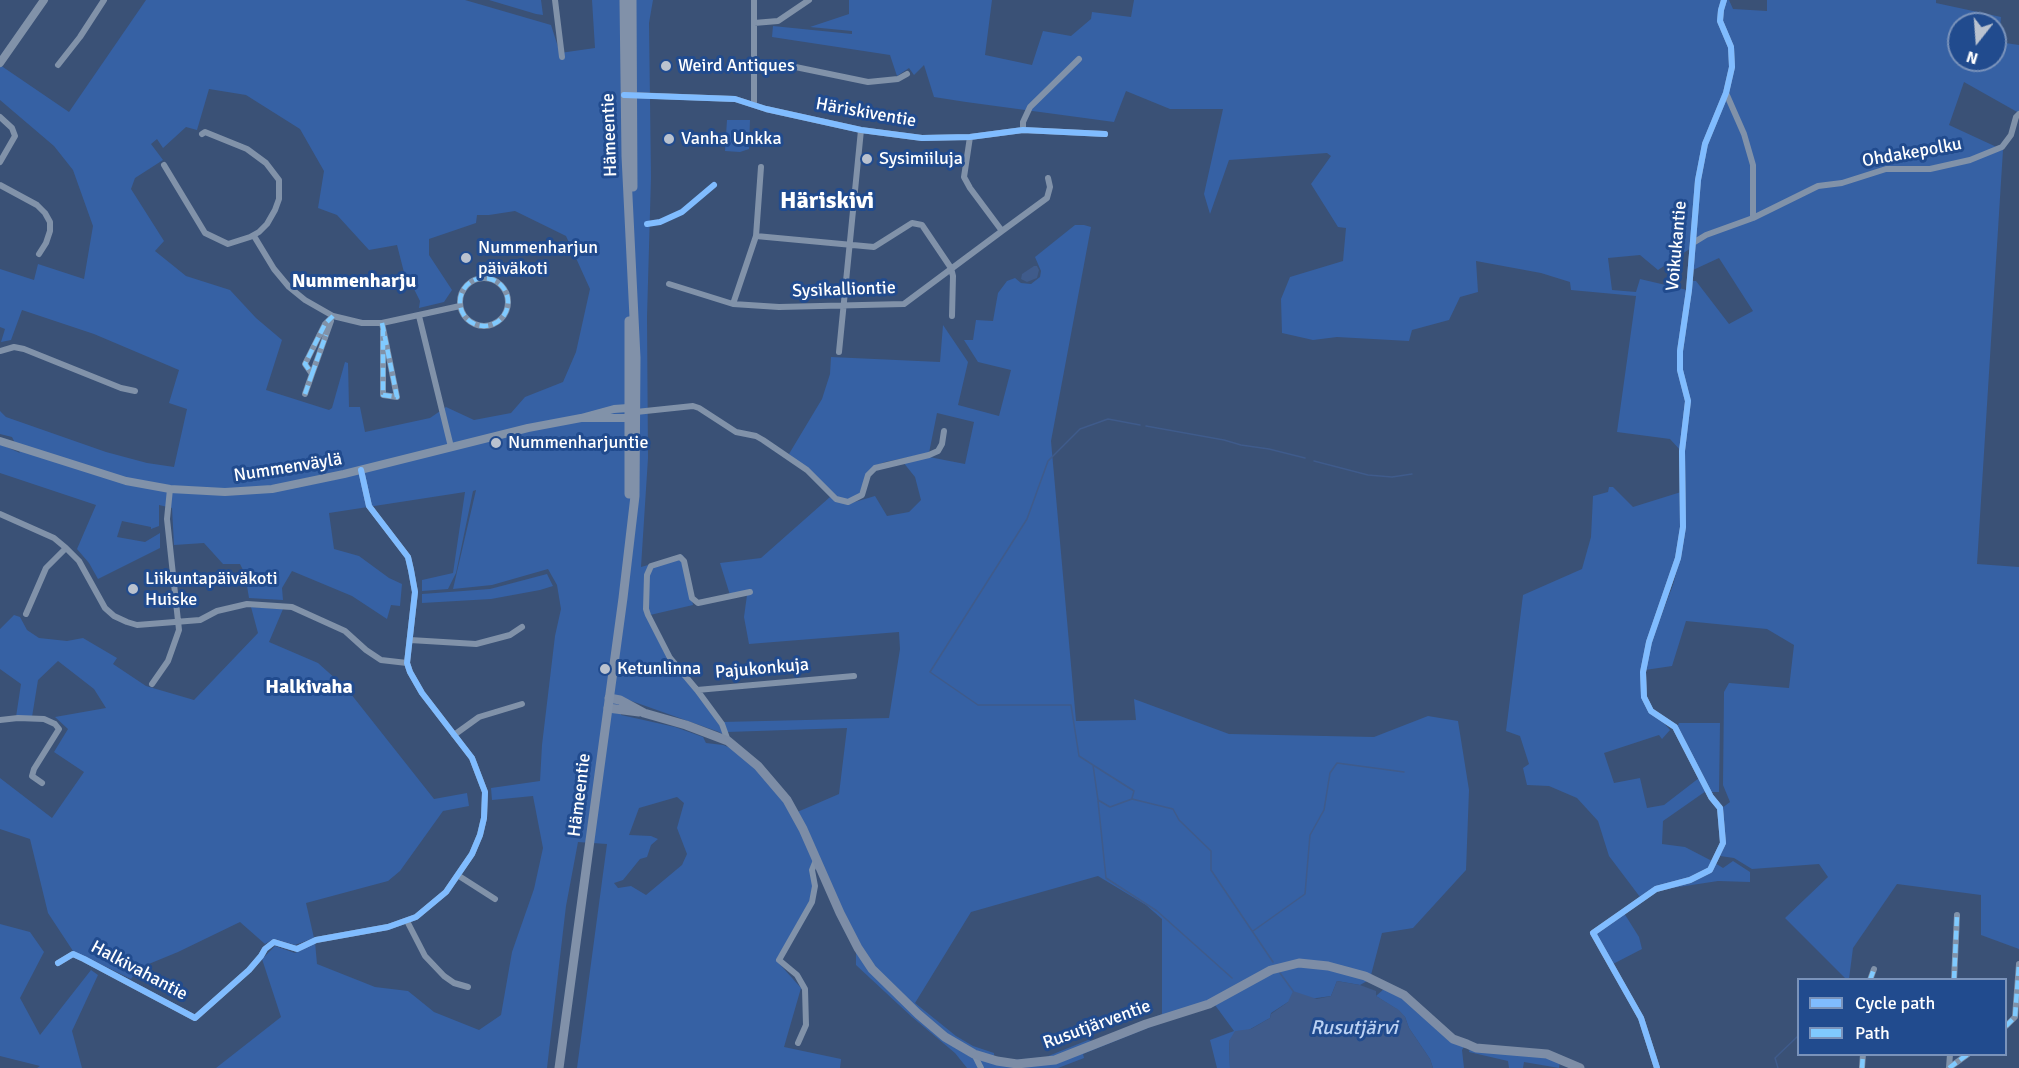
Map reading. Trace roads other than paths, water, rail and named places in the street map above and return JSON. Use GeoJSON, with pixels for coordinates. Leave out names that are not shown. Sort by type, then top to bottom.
{"type":"FeatureCollection","features":[{"type":"Feature","properties":{"kind":"main road","name":"Hämeentie"},"geometry":{"type":"LineString","coordinates":[[559,1068],[631,526],[630,413],[636,358],[629,95],[624,0]]}},
{"type":"Feature","properties":{"kind":"main road","name":"Hämeentie"},"geometry":{"type":"LineString","coordinates":[[629,95],[632,0]]}},
{"type":"Feature","properties":{"kind":"main road","name":"Rusutjärventie"},"geometry":{"type":"LineString","coordinates":[[609,698],[620,700],[644,712],[728,741],[758,766],[787,800],[803,829],[840,913],[872,969],[918,1014],[952,1041],[974,1054],[1017,1064],[1055,1060],[1146,1024],[1209,1004],[1271,970],[1283,965],[1299,963],[1328,966],[1365,976],[1404,995],[1453,1039],[1476,1048],[1547,1054],[1580,1068]]}},
{"type":"Feature","properties":{"kind":"main road","name":"Rusutjärventie"},"geometry":{"type":"LineString","coordinates":[[608,708],[644,712]]}},
{"type":"Feature","properties":{"kind":"street"},"geometry":{"type":"LineString","coordinates":[[0,63],[44,0]]}},
{"type":"Feature","properties":{"kind":"street"},"geometry":{"type":"LineString","coordinates":[[58,65],[104,0]]}},
{"type":"Feature","properties":{"kind":"street"},"geometry":{"type":"LineString","coordinates":[[555,0],[562,57]]}},
{"type":"Feature","properties":{"kind":"street"},"geometry":{"type":"LineString","coordinates":[[754,0],[754,105]]}},
{"type":"Feature","properties":{"kind":"street"},"geometry":{"type":"LineString","coordinates":[[754,22],[778,21],[809,0]]}},
{"type":"Feature","properties":{"kind":"street","name":"Voikukantie"},"geometry":{"type":"LineString","coordinates":[[1658,1068],[1641,1018],[1593,933],[1656,889],[1690,880],[1710,870],[1723,843],[1720,808],[1711,796],[1675,727],[1651,711],[1644,697],[1644,661],[1678,558],[1683,527],[1682,451],[1688,401],[1680,370],[1680,351],[1689,290],[1698,180],[1704,144],[1726,93],[1732,67],[1732,56],[1720,21],[1724,0]]}},
{"type":"Feature","properties":{"kind":"street"},"geometry":{"type":"LineString","coordinates":[[1023,130],[1023,122],[1030,107],[1078,59]]}},
{"type":"Feature","properties":{"kind":"street"},"geometry":{"type":"LineString","coordinates":[[754,64],[781,64],[868,81],[898,79],[907,74]]}},
{"type":"Feature","properties":{"kind":"street"},"geometry":{"type":"LineString","coordinates":[[1726,93],[1754,165],[1753,218]]}},
{"type":"Feature","properties":{"kind":"street","name":"Häriskiventie"},"geometry":{"type":"LineString","coordinates":[[629,95],[735,99],[861,130],[922,138],[970,137],[1023,130],[1105,134]]}},
{"type":"Feature","properties":{"kind":"street","name":"Ohdakepolku"},"geometry":{"type":"LineString","coordinates":[[1693,243],[1706,235],[1753,218],[1818,186],[1842,183],[1886,169],[1930,169],[1970,160],[2002,147],[2012,135],[2016,117],[2019,114]]}},
{"type":"Feature","properties":{"kind":"street"},"geometry":{"type":"LineString","coordinates":[[0,117],[12,128],[15,136],[0,162]]}},
{"type":"Feature","properties":{"kind":"street"},"geometry":{"type":"LineString","coordinates":[[839,352],[861,130]]}},
{"type":"Feature","properties":{"kind":"street"},"geometry":{"type":"LineString","coordinates":[[164,165],[205,233],[228,244],[254,236],[267,224],[275,210],[279,199],[279,180],[266,163],[247,150],[205,132],[202,134]]}},
{"type":"Feature","properties":{"kind":"street"},"geometry":{"type":"LineString","coordinates":[[970,137],[964,177],[1002,231]]}},
{"type":"Feature","properties":{"kind":"street"},"geometry":{"type":"LineString","coordinates":[[733,304],[756,236],[760,166]]}},
{"type":"Feature","properties":{"kind":"street","name":"Sysikalliontie"},"geometry":{"type":"LineString","coordinates":[[669,284],[733,304],[778,307],[904,304],[1047,198],[1050,187],[1048,178]]}},
{"type":"Feature","properties":{"kind":"street"},"geometry":{"type":"LineString","coordinates":[[0,185],[37,205],[45,213],[50,222],[50,231],[39,254]]}},
{"type":"Feature","properties":{"kind":"street"},"geometry":{"type":"LineString","coordinates":[[756,236],[874,247],[912,223],[922,225],[954,276],[952,316]]}},
{"type":"Feature","properties":{"kind":"street"},"geometry":{"type":"LineString","coordinates":[[254,236],[274,269],[289,287],[332,317],[383,327],[460,306]]}},
{"type":"Feature","properties":{"kind":"street"},"geometry":{"type":"LineString","coordinates":[[480,278],[490,278],[506,291],[507,311],[501,319],[487,326],[478,326],[470,321],[463,314],[460,306],[460,296],[464,287],[480,278]]}},
{"type":"Feature","properties":{"kind":"street"},"geometry":{"type":"LineString","coordinates":[[419,316],[451,447]]}},
{"type":"Feature","properties":{"kind":"street"},"geometry":{"type":"LineString","coordinates":[[305,394],[312,374],[305,364],[325,324],[332,317]]}},
{"type":"Feature","properties":{"kind":"street"},"geometry":{"type":"LineString","coordinates":[[383,327],[390,362],[397,398],[383,395],[383,327]]}},
{"type":"Feature","properties":{"kind":"street"},"geometry":{"type":"LineString","coordinates":[[0,351],[14,348],[24,349],[121,388],[135,391]]}},
{"type":"Feature","properties":{"kind":"street"},"geometry":{"type":"LineString","coordinates":[[630,413],[693,406],[699,408],[736,432],[756,436],[763,440],[807,470],[836,499],[848,502],[861,495],[868,475],[876,468],[929,456],[938,451],[942,444],[944,431]]}},
{"type":"Feature","properties":{"kind":"street","name":"Nummenväylä"},"geometry":{"type":"LineString","coordinates":[[0,441],[126,482],[170,489],[248,492],[361,470],[614,409],[630,413]]}},
{"type":"Feature","properties":{"kind":"street"},"geometry":{"type":"LineString","coordinates":[[0,514],[54,538],[79,561],[100,600],[114,616],[137,625],[200,620],[217,611],[248,604],[292,607],[345,631],[381,660],[407,663],[414,592],[408,557],[369,506],[361,470]]}},
{"type":"Feature","properties":{"kind":"street"},"geometry":{"type":"LineString","coordinates":[[152,684],[170,657],[178,636],[179,623],[167,519],[170,489]]}},
{"type":"Feature","properties":{"kind":"street"},"geometry":{"type":"LineString","coordinates":[[26,614],[46,568],[66,548]]}},
{"type":"Feature","properties":{"kind":"street"},"geometry":{"type":"LineString","coordinates":[[697,690],[670,658],[648,615],[646,609],[647,575],[651,566],[681,557],[684,561],[692,597],[698,603],[750,592]]}},
{"type":"Feature","properties":{"kind":"street"},"geometry":{"type":"LineString","coordinates":[[410,640],[476,644],[510,635],[522,627]]}},
{"type":"Feature","properties":{"kind":"street","name":"Halkivahantie"},"geometry":{"type":"LineString","coordinates":[[58,963],[73,954],[195,1018],[249,970],[265,949],[274,942],[297,949],[316,940],[388,927],[407,921],[433,905],[459,876],[472,854],[480,835],[486,801],[480,776],[472,758],[422,693],[407,663]]}},
{"type":"Feature","properties":{"kind":"street","name":"Pajukonkuja"},"geometry":{"type":"LineString","coordinates":[[697,690],[854,676]]}},
{"type":"Feature","properties":{"kind":"street","name":"Pajukonkuja"},"geometry":{"type":"LineString","coordinates":[[697,690],[722,724],[728,741]]}},
{"type":"Feature","properties":{"kind":"street"},"geometry":{"type":"LineString","coordinates":[[454,735],[479,717],[522,704]]}},
{"type":"Feature","properties":{"kind":"street"},"geometry":{"type":"LineString","coordinates":[[0,720],[44,719],[55,724],[59,729],[34,769],[32,776],[42,783]]}},
{"type":"Feature","properties":{"kind":"street"},"geometry":{"type":"LineString","coordinates":[[798,1042],[806,1025],[805,989],[797,975],[779,960],[812,902],[815,886],[812,870],[817,859]]}},
{"type":"Feature","properties":{"kind":"street"},"geometry":{"type":"LineString","coordinates":[[459,876],[495,899]]}},
{"type":"Feature","properties":{"kind":"street"},"geometry":{"type":"LineString","coordinates":[[1954,978],[1957,915]]}},
{"type":"Feature","properties":{"kind":"street"},"geometry":{"type":"LineString","coordinates":[[407,921],[425,956],[454,983],[468,987]]}},
{"type":"Feature","properties":{"kind":"street"},"geometry":{"type":"LineString","coordinates":[[2007,1025],[2013,1020],[2019,964]]}},
{"type":"Feature","properties":{"kind":"street"},"geometry":{"type":"LineString","coordinates":[[1871,978],[1874,969]]}},
{"type":"Feature","properties":{"kind":"street"},"geometry":{"type":"LineString","coordinates":[[974,1054],[981,1068]]}},
{"type":"Feature","properties":{"kind":"street"},"geometry":{"type":"LineString","coordinates":[[1949,1068],[1965,1056]]}},
{"type":"Feature","properties":{"kind":"water"},"geometry":{"type":"Polygon","coordinates":[[[1037,266],[1039,270],[1037,278],[1027,282],[1021,279],[1022,274],[1037,266]]]}},
{"type":"Feature","properties":{"kind":"water","name":"Rusutjärvi"},"geometry":{"type":"Polygon","coordinates":[[[1337,981],[1360,985],[1376,991],[1376,996],[1399,1010],[1430,1059],[1433,1068],[1230,1068],[1229,1041],[1235,1031],[1251,1029],[1270,1018],[1271,1014],[1288,1002],[1293,991],[1317,999],[1331,996],[1337,981]]]}},
{"type":"Feature","properties":{"kind":"waterway"},"geometry":{"type":"LineString","coordinates":[[1140,425],[1108,419],[1080,429],[1048,461],[1027,519],[930,672],[978,705],[1071,705],[1079,756],[1093,765],[1098,800],[1110,807],[1132,799],[1173,809],[1179,820],[1211,851],[1211,870],[1273,962]]}},
{"type":"Feature","properties":{"kind":"waterway"},"geometry":{"type":"LineString","coordinates":[[1146,426],[1305,458]]}},
{"type":"Feature","properties":{"kind":"waterway"},"geometry":{"type":"LineString","coordinates":[[1314,461],[1368,475],[1392,477],[1412,474]]}},
{"type":"Feature","properties":{"kind":"waterway"},"geometry":{"type":"LineString","coordinates":[[1253,931],[1305,894],[1310,835],[1324,810],[1330,773],[1337,763],[1404,772]]}},
{"type":"Feature","properties":{"kind":"waterway"},"geometry":{"type":"LineString","coordinates":[[1093,765],[1134,791],[1132,798]]}},
{"type":"Feature","properties":{"kind":"waterway"},"geometry":{"type":"LineString","coordinates":[[1098,801],[1106,878],[1157,911],[1232,978]]}},
{"type":"Feature","properties":{"kind":"waterway"},"geometry":{"type":"LineString","coordinates":[[1280,973],[1293,991]]}},
{"type":"Feature","properties":{"kind":"waterway"},"geometry":{"type":"LineString","coordinates":[[1778,1068],[1775,1058],[1797,1037]]}},
{"type":"Feature","properties":{"kind":"place","name":"Weird Antiques"},"geometry":{"type":"Point","coordinates":[666,66]}},
{"type":"Feature","properties":{"kind":"place","name":"Vanha Unkka"},"geometry":{"type":"Point","coordinates":[669,139]}},
{"type":"Feature","properties":{"kind":"place","name":"Sysimiiluja"},"geometry":{"type":"Point","coordinates":[867,159]}},
{"type":"Feature","properties":{"kind":"place","name":"Nummenharjun päiväkoti"},"geometry":{"type":"Point","coordinates":[466,258]}},
{"type":"Feature","properties":{"kind":"place","name":"Nummenharjuntie"},"geometry":{"type":"Point","coordinates":[496,443]}},
{"type":"Feature","properties":{"kind":"place","name":"Liikuntapäiväkoti Huiske"},"geometry":{"type":"Point","coordinates":[133,589]}},
{"type":"Feature","properties":{"kind":"place","name":"Ketunlinna"},"geometry":{"type":"Point","coordinates":[605,669]}},
{"type":"Feature","properties":{"kind":"district","name":"Häriskivi"},"geometry":{"type":"Point","coordinates":[827,202]}},
{"type":"Feature","properties":{"kind":"district","name":"Nummenharju"},"geometry":{"type":"Point","coordinates":[354,282]}},
{"type":"Feature","properties":{"kind":"district","name":"Halkivaha"},"geometry":{"type":"Point","coordinates":[309,688]}}]}
